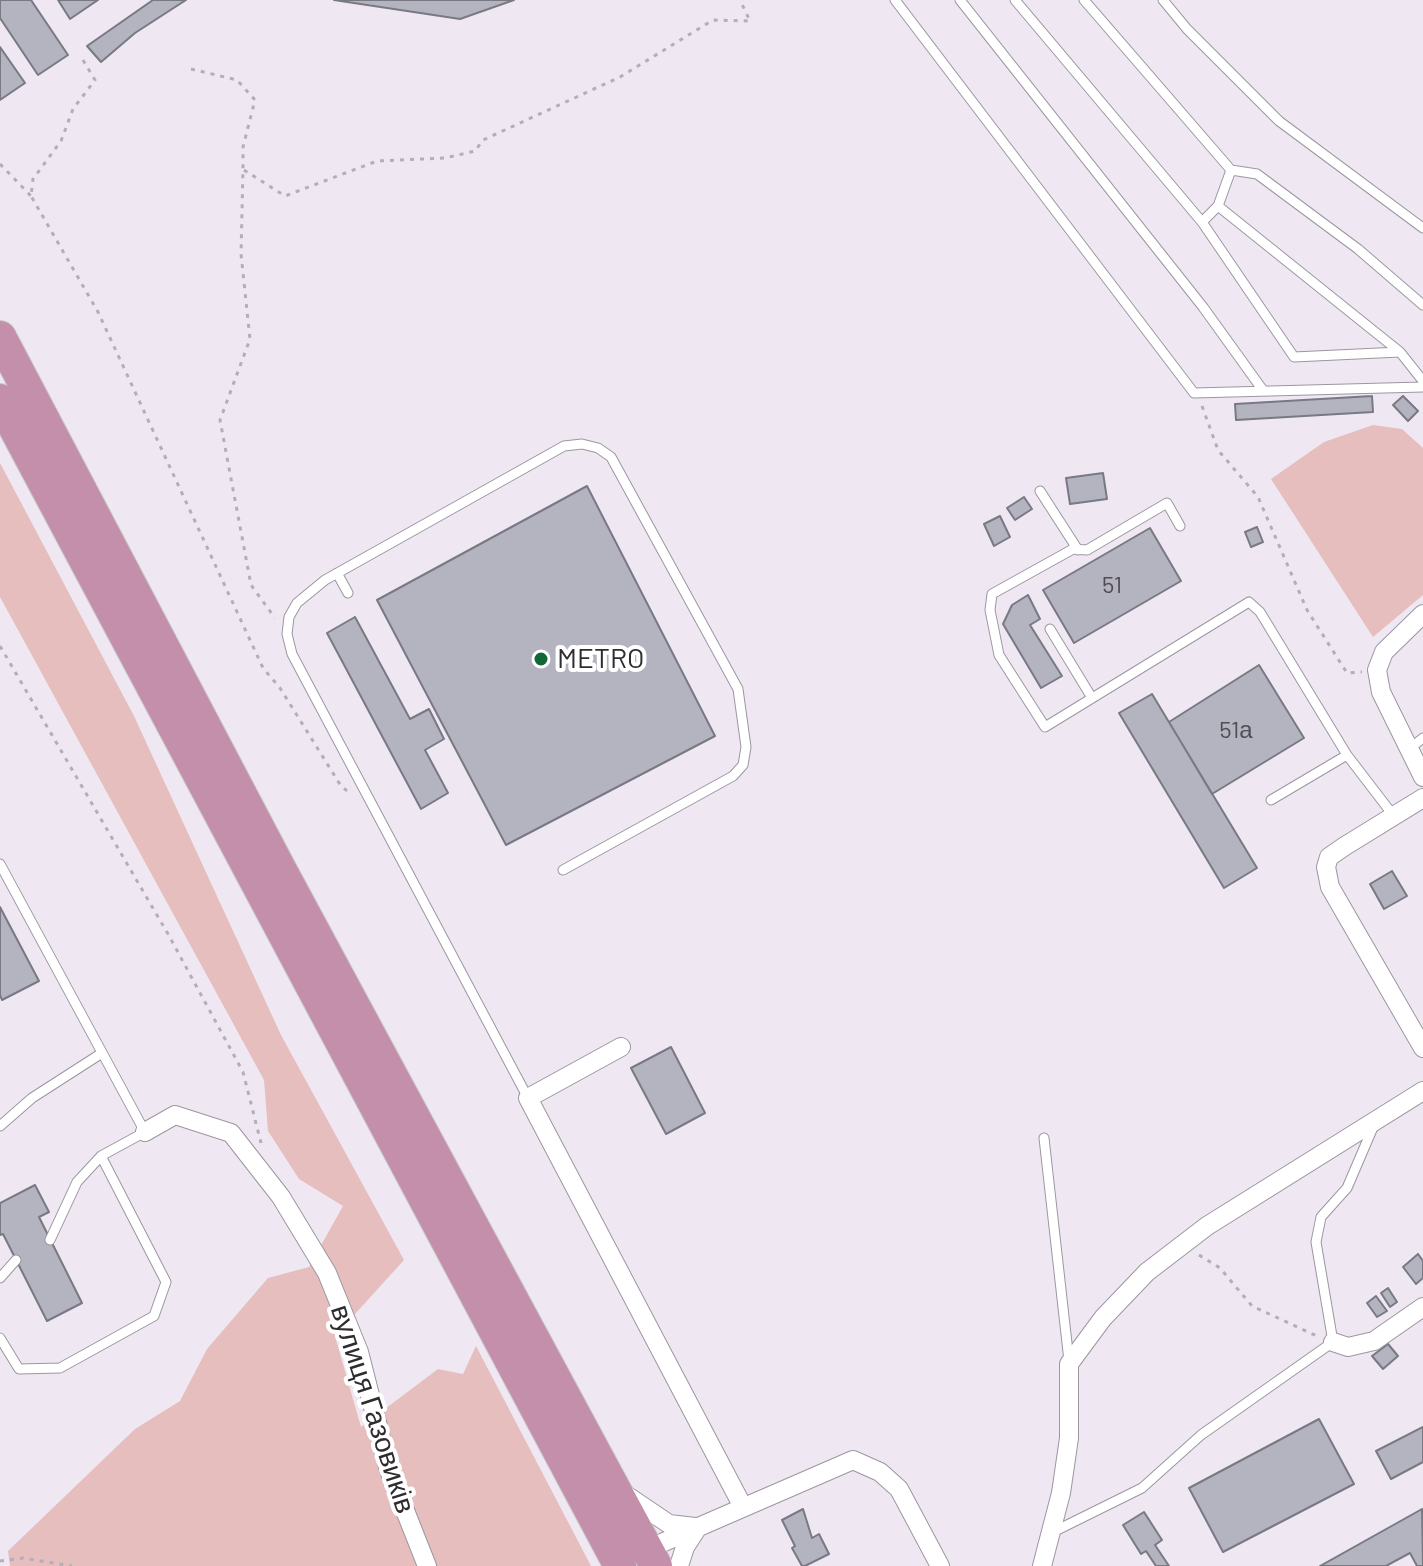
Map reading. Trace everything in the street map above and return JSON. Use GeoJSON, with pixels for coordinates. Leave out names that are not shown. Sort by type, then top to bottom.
{"type":"FeatureCollection","features":[{"type":"Feature","properties":{"kind":"highway"},"geometry":{"type":"LineString","coordinates":[[0,337],[288,883],[610,1478],[648,1561]]}},
{"type":"Feature","properties":{"kind":"highway"},"geometry":{"type":"LineString","coordinates":[[0,400],[620,1566]]}},
{"type":"Feature","properties":{"kind":"street"},"geometry":{"type":"LineString","coordinates":[[1423,614],[1384,652],[1377,670],[1381,692],[1416,744],[1423,777]]}},
{"type":"Feature","properties":{"kind":"street"},"geometry":{"type":"LineString","coordinates":[[1423,798],[1329,857],[1326,867],[1330,887],[1423,1048]]}},
{"type":"Feature","properties":{"kind":"street"},"geometry":{"type":"LineString","coordinates":[[621,1047],[528,1098],[743,1507]]}},
{"type":"Feature","properties":{"kind":"street"},"geometry":{"type":"LineString","coordinates":[[1042,1566],[1069,1438],[1069,1364],[1103,1318],[1147,1272],[1207,1226],[1423,1091]]}},
{"type":"Feature","properties":{"kind":"street","name":"вулиця Газовиків"},"geometry":{"type":"LineString","coordinates":[[145,1132],[175,1115],[231,1133],[281,1197],[327,1273],[359,1352],[389,1470],[427,1566]]}},
{"type":"Feature","properties":{"kind":"street"},"geometry":{"type":"LineString","coordinates":[[1333,1342],[1348,1347],[1374,1341],[1423,1307]]}},
{"type":"Feature","properties":{"kind":"street"},"geometry":{"type":"LineString","coordinates":[[605,1537],[648,1561],[698,1527],[853,1460],[880,1472],[899,1489],[940,1566]]}},
{"type":"Feature","properties":{"kind":"street"},"geometry":{"type":"LineString","coordinates":[[610,1478],[649,1514],[669,1524],[698,1527]]}},
{"type":"Feature","properties":{"kind":"street"},"geometry":{"type":"LineString","coordinates":[[679,1566],[685,1547],[698,1527]]}},
{"type":"Feature","properties":{"kind":"lane"},"geometry":{"type":"LineString","coordinates":[[895,0],[1194,393],[1423,384]]}},
{"type":"Feature","properties":{"kind":"lane"},"geometry":{"type":"LineString","coordinates":[[960,0],[1203,307],[1262,389]]}},
{"type":"Feature","properties":{"kind":"lane"},"geometry":{"type":"LineString","coordinates":[[1015,0],[1202,222],[1294,357],[1400,352]]}},
{"type":"Feature","properties":{"kind":"lane"},"geometry":{"type":"LineString","coordinates":[[1084,0],[1231,170],[1257,174],[1358,249],[1423,305]]}},
{"type":"Feature","properties":{"kind":"lane"},"geometry":{"type":"LineString","coordinates":[[1163,0],[1187,29],[1279,121],[1423,228]]}},
{"type":"Feature","properties":{"kind":"lane"},"geometry":{"type":"LineString","coordinates":[[1202,222],[1218,206],[1231,170]]}},
{"type":"Feature","properties":{"kind":"lane"},"geometry":{"type":"LineString","coordinates":[[1218,206],[1400,352],[1423,384]]}},
{"type":"Feature","properties":{"kind":"lane"},"geometry":{"type":"LineString","coordinates":[[528,1098],[292,654],[287,634],[289,617],[297,603],[337,573],[564,446],[582,444],[611,457],[738,689],[745,757],[733,776],[563,870]]}},
{"type":"Feature","properties":{"kind":"lane"},"geometry":{"type":"LineString","coordinates":[[1040,491],[1078,550]]}},
{"type":"Feature","properties":{"kind":"lane"},"geometry":{"type":"LineString","coordinates":[[1180,526],[1167,503],[1087,550],[1078,550],[992,594],[990,610],[999,655],[1045,727],[1249,602],[1260,612],[1347,755],[1393,815]]}},
{"type":"Feature","properties":{"kind":"lane"},"geometry":{"type":"LineString","coordinates":[[337,573],[348,593]]}},
{"type":"Feature","properties":{"kind":"lane"},"geometry":{"type":"LineString","coordinates":[[1050,629],[1092,698]]}},
{"type":"Feature","properties":{"kind":"lane"},"geometry":{"type":"LineString","coordinates":[[1271,800],[1347,755]]}},
{"type":"Feature","properties":{"kind":"lane"},"geometry":{"type":"LineString","coordinates":[[0,864],[145,1132],[101,1156],[77,1182],[50,1240]]}},
{"type":"Feature","properties":{"kind":"lane"},"geometry":{"type":"LineString","coordinates":[[0,1126],[32,1098],[102,1053]]}},
{"type":"Feature","properties":{"kind":"lane"},"geometry":{"type":"LineString","coordinates":[[1051,1533],[1142,1488],[1201,1435],[1333,1342],[1316,1242],[1321,1217],[1347,1188],[1375,1123]]}},
{"type":"Feature","properties":{"kind":"lane"},"geometry":{"type":"LineString","coordinates":[[1044,1138],[1069,1364]]}},
{"type":"Feature","properties":{"kind":"lane"},"geometry":{"type":"LineString","coordinates":[[0,1338],[19,1369],[60,1368],[154,1316],[166,1282],[101,1156]]}},
{"type":"Feature","properties":{"kind":"lane"},"geometry":{"type":"LineString","coordinates":[[0,1278],[16,1260]]}},
{"type":"Feature","properties":{"kind":"path"},"geometry":{"type":"LineString","coordinates":[[243,169],[285,196],[377,161],[445,158],[475,151],[483,140],[620,77],[713,20],[750,21],[740,0]]}},
{"type":"Feature","properties":{"kind":"path"},"geometry":{"type":"LineString","coordinates":[[31,196],[33,179],[61,141],[73,109],[95,80],[83,60]]}},
{"type":"Feature","properties":{"kind":"path"},"geometry":{"type":"LineString","coordinates":[[191,69],[237,80],[255,100],[243,147],[241,254],[250,339],[220,420],[251,585],[287,634]]}},
{"type":"Feature","properties":{"kind":"path"},"geometry":{"type":"LineString","coordinates":[[0,164],[31,196],[98,312],[263,668],[280,688],[341,786],[381,820]]}},
{"type":"Feature","properties":{"kind":"path"},"geometry":{"type":"LineString","coordinates":[[1194,393],[1218,450],[1258,497],[1307,610],[1347,673],[1377,670]]}},
{"type":"Feature","properties":{"kind":"path"},"geometry":{"type":"LineString","coordinates":[[0,646],[168,934],[243,1072],[262,1146]]}},
{"type":"Feature","properties":{"kind":"path"},"geometry":{"type":"LineString","coordinates":[[1176,1250],[1203,1256],[1220,1268],[1252,1306],[1333,1342]]}},
{"type":"Feature","properties":{"kind":"path"},"geometry":{"type":"LineString","coordinates":[[0,1561],[23,1558],[72,1566]]}},
{"type":"Feature","properties":{"kind":"shaded area"},"geometry":{"type":"Polygon","coordinates":[[[1373,425],[1402,429],[1423,448],[1423,595],[1373,637],[1271,479],[1324,442],[1373,425]]]}},
{"type":"Feature","properties":{"kind":"shaded area"},"geometry":{"type":"Polygon","coordinates":[[[0,463],[134,716],[281,1035],[404,1260],[335,1336],[361,1427],[438,1369],[463,1374],[476,1346],[591,1566],[10,1566],[8,1551],[135,1429],[180,1401],[207,1349],[268,1278],[309,1267],[343,1206],[299,1179],[268,1131],[264,1080],[0,597],[0,463]]]}},
{"type":"Feature","properties":{"kind":"building"},"geometry":{"type":"Polygon","coordinates":[[[0,0],[31,0],[68,55],[38,75],[0,18],[0,0]]]}},
{"type":"Feature","properties":{"kind":"building"},"geometry":{"type":"Polygon","coordinates":[[[58,0],[98,0],[70,19],[58,0]]]}},
{"type":"Feature","properties":{"kind":"building"},"geometry":{"type":"Polygon","coordinates":[[[153,0],[186,0],[135,33],[101,62],[87,46],[153,0]]]}},
{"type":"Feature","properties":{"kind":"building"},"geometry":{"type":"Polygon","coordinates":[[[334,0],[514,0],[460,19],[334,0]]]}},
{"type":"Feature","properties":{"kind":"building"},"geometry":{"type":"Polygon","coordinates":[[[0,47],[25,83],[0,100],[0,47]]]}},
{"type":"Feature","properties":{"kind":"building"},"geometry":{"type":"Polygon","coordinates":[[[1372,396],[1373,412],[1236,420],[1235,404],[1372,396]]]}},
{"type":"Feature","properties":{"kind":"building"},"geometry":{"type":"Polygon","coordinates":[[[1403,396],[1418,411],[1408,421],[1393,405],[1403,396]]]}},
{"type":"Feature","properties":{"kind":"building"},"geometry":{"type":"Polygon","coordinates":[[[1103,473],[1107,499],[1070,504],[1066,478],[1103,473]]]}},
{"type":"Feature","properties":{"kind":"building","name":"METRO"},"geometry":{"type":"Polygon","coordinates":[[[587,486],[715,736],[506,845],[377,600],[587,486]]]}},
{"type":"Feature","properties":{"kind":"building"},"geometry":{"type":"Polygon","coordinates":[[[1024,497],[1032,509],[1015,520],[1007,508],[1024,497]]]}},
{"type":"Feature","properties":{"kind":"building"},"geometry":{"type":"Polygon","coordinates":[[[1000,516],[1010,537],[994,546],[984,524],[1000,516]]]}},
{"type":"Feature","properties":{"kind":"building"},"geometry":{"type":"Polygon","coordinates":[[[1257,527],[1263,542],[1251,547],[1245,532],[1257,527]]]}},
{"type":"Feature","properties":{"kind":"building"},"geometry":{"type":"Polygon","coordinates":[[[1150,528],[1181,581],[1074,643],[1043,590],[1150,528]]]}},
{"type":"Feature","properties":{"kind":"building"},"geometry":{"type":"Polygon","coordinates":[[[1028,595],[1040,619],[1030,625],[1062,676],[1041,688],[1003,624],[1012,605],[1028,595]]]}},
{"type":"Feature","properties":{"kind":"building"},"geometry":{"type":"Polygon","coordinates":[[[355,617],[410,719],[429,709],[444,739],[425,750],[448,793],[421,809],[327,633],[355,617]]]}},
{"type":"Feature","properties":{"kind":"building"},"geometry":{"type":"Polygon","coordinates":[[[1259,665],[1304,738],[1212,794],[1169,722],[1259,665]]]}},
{"type":"Feature","properties":{"kind":"building"},"geometry":{"type":"Polygon","coordinates":[[[1152,694],[1257,868],[1224,888],[1119,713],[1152,694]]]}},
{"type":"Feature","properties":{"kind":"building"},"geometry":{"type":"Polygon","coordinates":[[[1392,871],[1407,896],[1384,909],[1370,884],[1392,871]]]}},
{"type":"Feature","properties":{"kind":"building"},"geometry":{"type":"Polygon","coordinates":[[[0,907],[39,981],[2,1000],[0,995],[0,907]]]}},
{"type":"Feature","properties":{"kind":"building"},"geometry":{"type":"Polygon","coordinates":[[[671,1047],[705,1113],[666,1134],[631,1068],[671,1047]]]}},
{"type":"Feature","properties":{"kind":"building"},"geometry":{"type":"Polygon","coordinates":[[[35,1185],[49,1212],[39,1217],[82,1303],[47,1321],[3,1234],[0,1235],[0,1203],[35,1185]]]}},
{"type":"Feature","properties":{"kind":"building"},"geometry":{"type":"Polygon","coordinates":[[[1418,1254],[1423,1261],[1423,1278],[1416,1284],[1403,1267],[1418,1254]]]}},
{"type":"Feature","properties":{"kind":"building"},"geometry":{"type":"Polygon","coordinates":[[[1388,1288],[1397,1302],[1390,1307],[1381,1293],[1388,1288]]]}},
{"type":"Feature","properties":{"kind":"building"},"geometry":{"type":"Polygon","coordinates":[[[1376,1296],[1387,1311],[1377,1317],[1367,1303],[1376,1296]]]}},
{"type":"Feature","properties":{"kind":"building"},"geometry":{"type":"Polygon","coordinates":[[[1388,1344],[1398,1356],[1383,1369],[1372,1356],[1388,1344]]]}},
{"type":"Feature","properties":{"kind":"building"},"geometry":{"type":"Polygon","coordinates":[[[1319,1419],[1354,1484],[1223,1552],[1189,1488],[1319,1419]]]}},
{"type":"Feature","properties":{"kind":"building"},"geometry":{"type":"Polygon","coordinates":[[[1423,1427],[1423,1462],[1391,1479],[1376,1451],[1423,1427]]]}},
{"type":"Feature","properties":{"kind":"building"},"geometry":{"type":"Polygon","coordinates":[[[803,1509],[812,1538],[819,1534],[829,1554],[805,1566],[802,1566],[792,1548],[795,1546],[782,1520],[803,1509]]]}},
{"type":"Feature","properties":{"kind":"building"},"geometry":{"type":"Polygon","coordinates":[[[1422,1509],[1423,1566],[1417,1566],[1410,1553],[1386,1566],[1320,1566],[1422,1509]]]}},
{"type":"Feature","properties":{"kind":"building"},"geometry":{"type":"Polygon","coordinates":[[[1144,1512],[1162,1540],[1155,1545],[1169,1566],[1156,1566],[1146,1551],[1141,1554],[1123,1525],[1144,1512]]]}},
{"type":"Feature","properties":{"kind":"place","name":"METRO"},"geometry":{"type":"Point","coordinates":[541,659]}}]}
